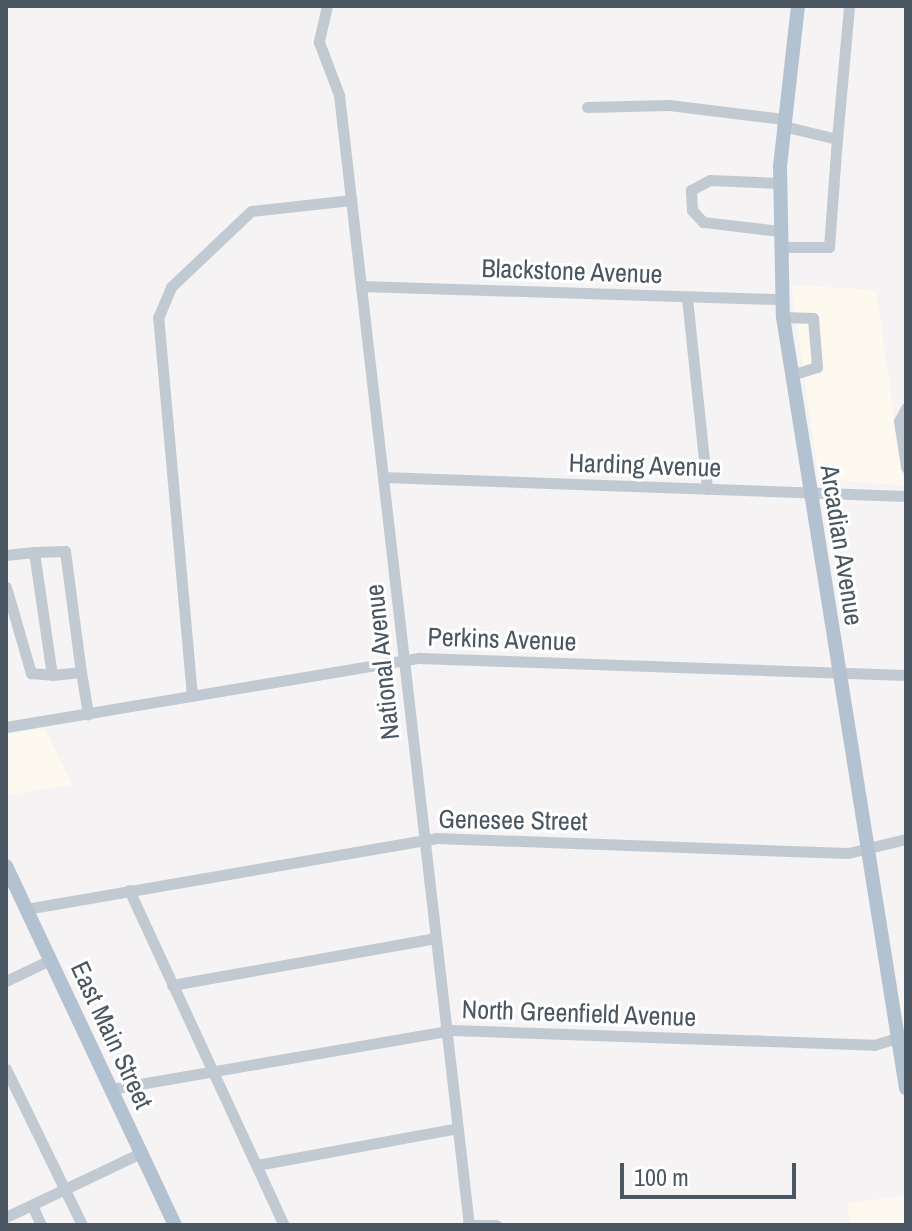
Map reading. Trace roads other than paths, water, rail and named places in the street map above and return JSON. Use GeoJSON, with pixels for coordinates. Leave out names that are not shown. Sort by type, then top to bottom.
{"type":"FeatureCollection","features":[{"type":"Feature","properties":{"kind":"main road","name":"Arcadian Avenue"},"geometry":{"type":"LineString","coordinates":[[798,6],[783,122],[780,183],[783,317],[868,850],[902,1036],[906,1088]]}},
{"type":"Feature","properties":{"kind":"main road","name":"East Main Street"},"geometry":{"type":"LineString","coordinates":[[6,866],[175,1225]]}},
{"type":"Feature","properties":{"kind":"street","name":"National Avenue"},"geometry":{"type":"LineString","coordinates":[[327,6],[319,42],[339,95],[468,1225]]}},
{"type":"Feature","properties":{"kind":"street"},"geometry":{"type":"LineString","coordinates":[[780,247],[829,247],[849,6]]}},
{"type":"Feature","properties":{"kind":"street"},"geometry":{"type":"LineString","coordinates":[[587,107],[669,105],[783,122],[837,139]]}},
{"type":"Feature","properties":{"kind":"street"},"geometry":{"type":"LineString","coordinates":[[779,231],[703,222],[692,210],[691,190],[710,180],[780,183]]}},
{"type":"Feature","properties":{"kind":"street"},"geometry":{"type":"LineString","coordinates":[[192,696],[158,318],[171,287],[251,211],[351,200]]}},
{"type":"Feature","properties":{"kind":"street","name":"Blackstone Avenue"},"geometry":{"type":"LineString","coordinates":[[361,286],[782,299]]}},
{"type":"Feature","properties":{"kind":"street"},"geometry":{"type":"LineString","coordinates":[[687,298],[707,489]]}},
{"type":"Feature","properties":{"kind":"street"},"geometry":{"type":"LineString","coordinates":[[783,317],[813,318],[817,367],[791,375]]}},
{"type":"Feature","properties":{"kind":"street"},"geometry":{"type":"LineString","coordinates":[[906,408],[899,421],[906,467]]}},
{"type":"Feature","properties":{"kind":"street","name":"Harding Avenue"},"geometry":{"type":"LineString","coordinates":[[383,477],[906,496]]}},
{"type":"Feature","properties":{"kind":"street"},"geometry":{"type":"LineString","coordinates":[[6,555],[65,551],[88,714]]}},
{"type":"Feature","properties":{"kind":"street"},"geometry":{"type":"LineString","coordinates":[[34,552],[52,675]]}},
{"type":"Feature","properties":{"kind":"street"},"geometry":{"type":"LineString","coordinates":[[6,587],[31,673],[52,675],[81,672]]}},
{"type":"Feature","properties":{"kind":"street","name":"Perkins Avenue"},"geometry":{"type":"LineString","coordinates":[[6,727],[403,659],[906,675]]}},
{"type":"Feature","properties":{"kind":"street","name":"Genesee Street"},"geometry":{"type":"LineString","coordinates":[[26,909],[425,840],[868,850],[906,839]]}},
{"type":"Feature","properties":{"kind":"street"},"geometry":{"type":"LineString","coordinates":[[129,890],[284,1225]]}},
{"type":"Feature","properties":{"kind":"street"},"geometry":{"type":"LineString","coordinates":[[172,985],[436,938]]}},
{"type":"Feature","properties":{"kind":"street"},"geometry":{"type":"LineString","coordinates":[[6,981],[50,960]]}},
{"type":"Feature","properties":{"kind":"street","name":"North Greenfield Avenue"},"geometry":{"type":"LineString","coordinates":[[111,1089],[447,1031],[874,1045],[902,1036]]}},
{"type":"Feature","properties":{"kind":"street"},"geometry":{"type":"LineString","coordinates":[[6,1069],[82,1225]]}},
{"type":"Feature","properties":{"kind":"street"},"geometry":{"type":"LineString","coordinates":[[257,1165],[458,1128]]}},
{"type":"Feature","properties":{"kind":"street"},"geometry":{"type":"LineString","coordinates":[[6,1217],[141,1153]]}},
{"type":"Feature","properties":{"kind":"street"},"geometry":{"type":"LineString","coordinates":[[32,1205],[41,1225]]}},
{"type":"Feature","properties":{"kind":"street"},"geometry":{"type":"LineString","coordinates":[[468,1225],[496,1225]]}}]}
